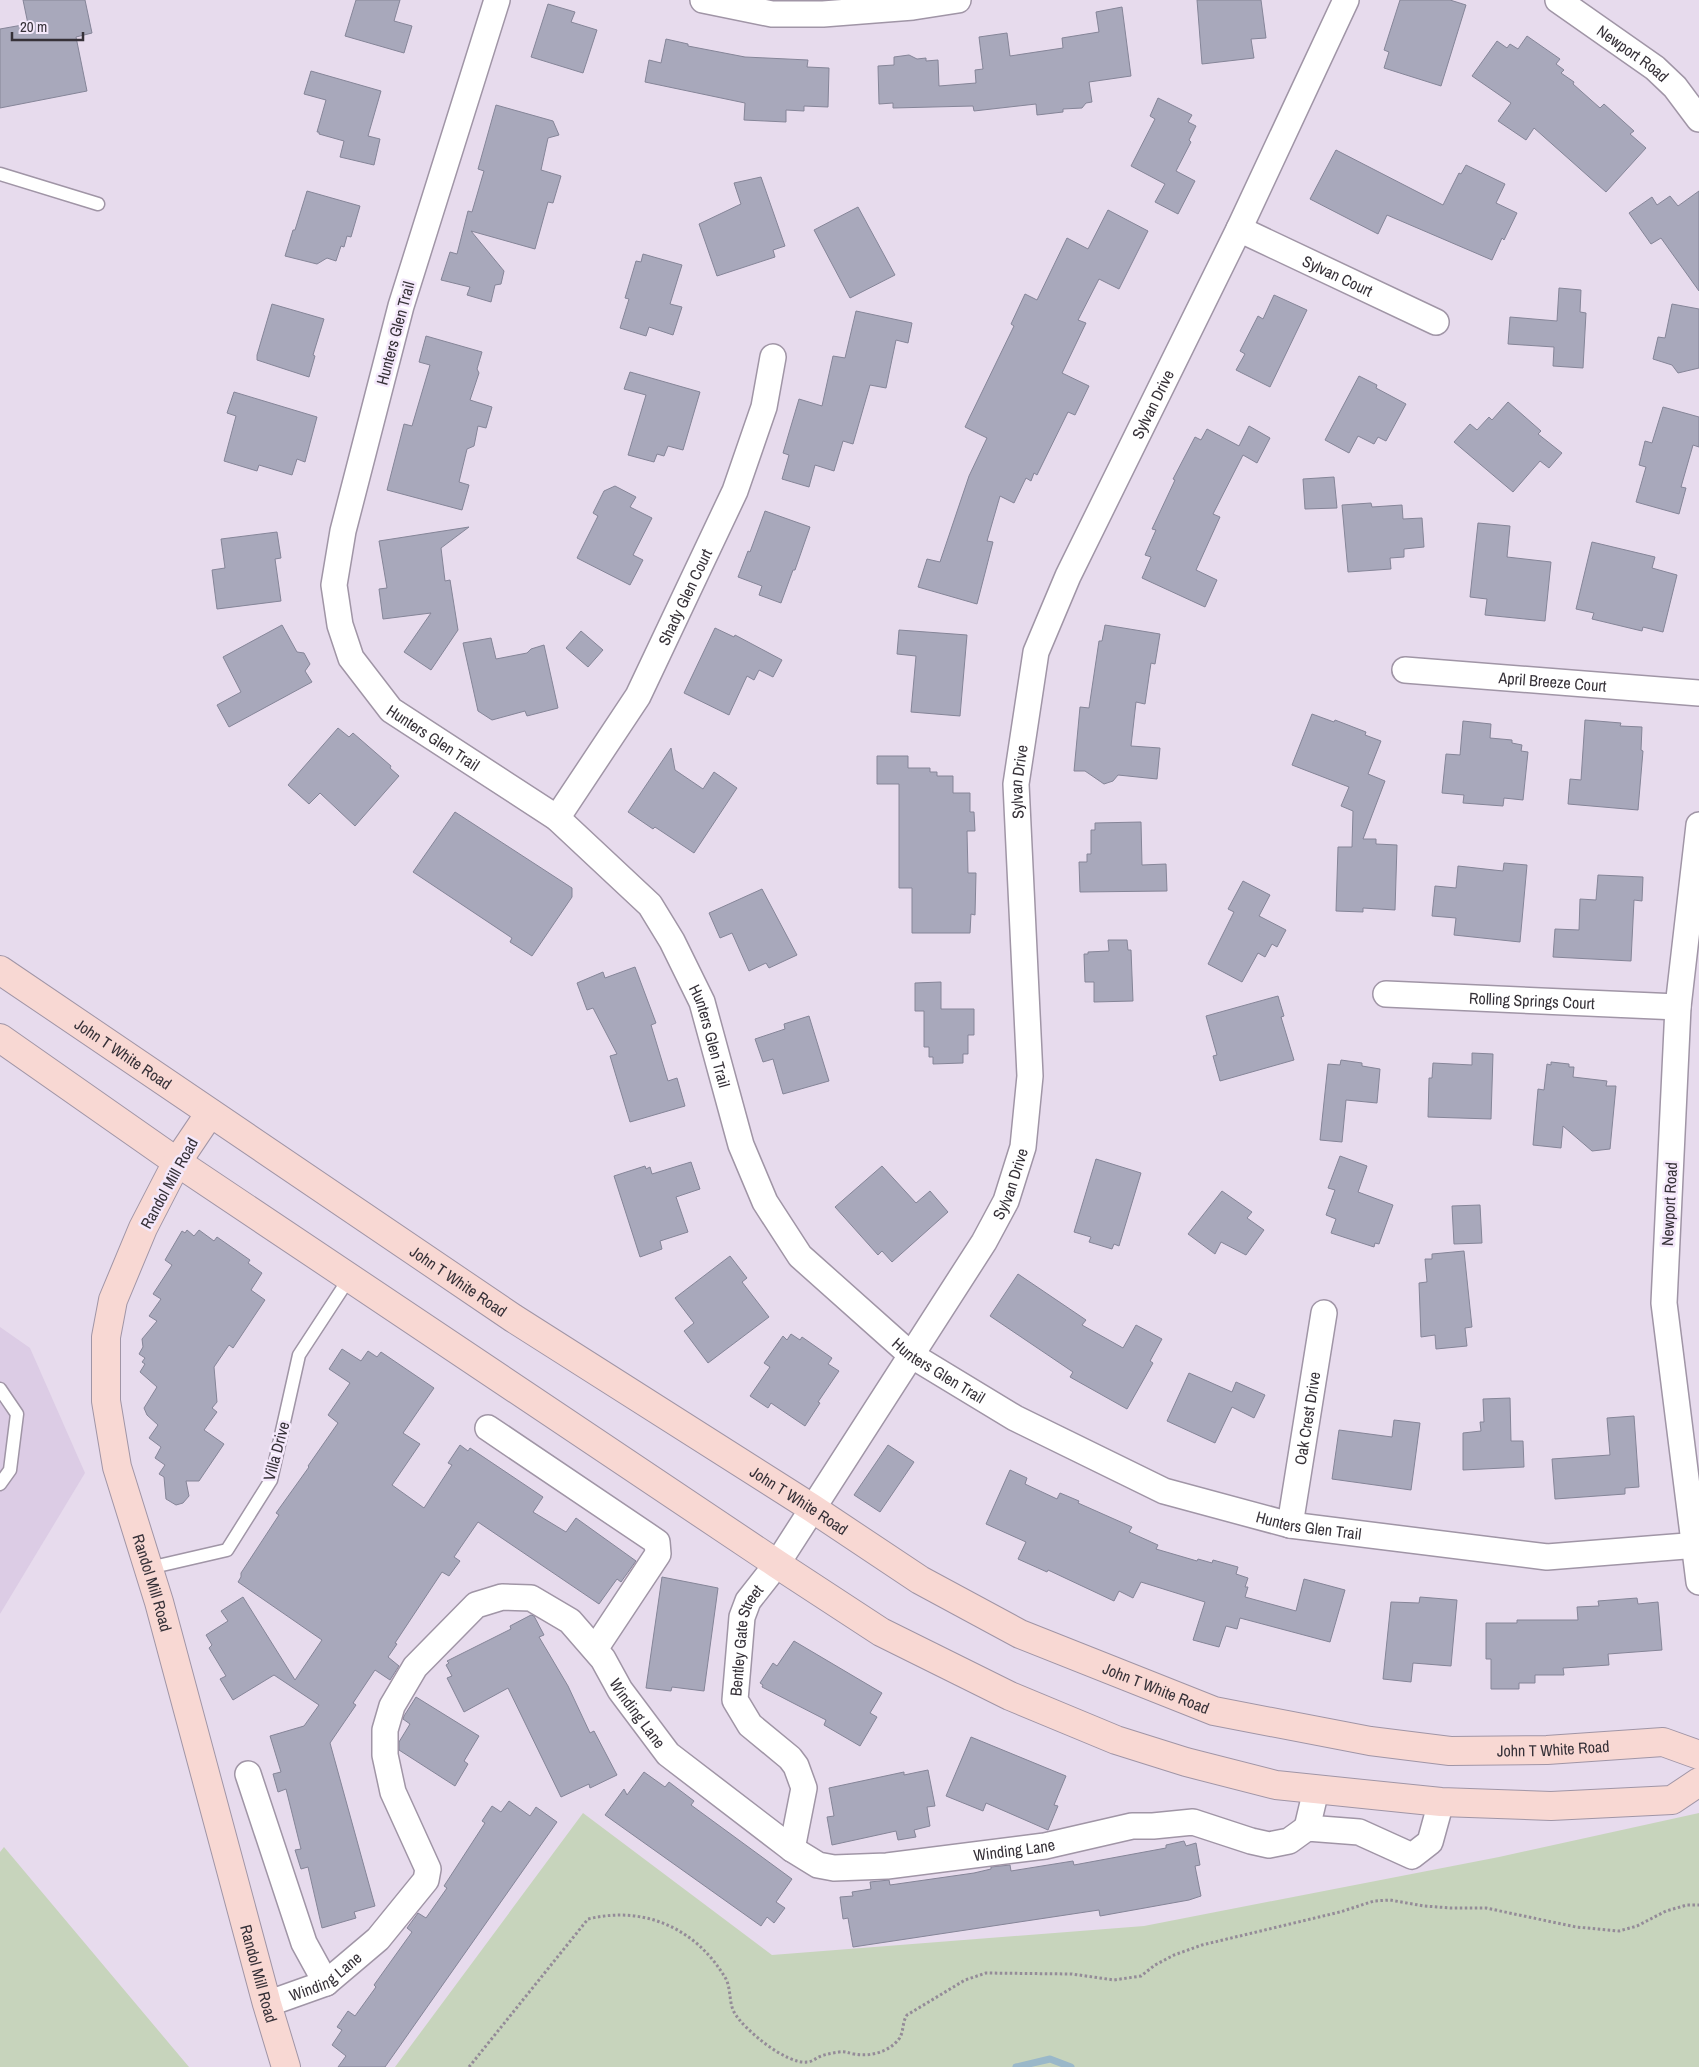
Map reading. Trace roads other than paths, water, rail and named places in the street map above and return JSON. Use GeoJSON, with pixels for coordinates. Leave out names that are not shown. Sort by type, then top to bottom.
{"type":"FeatureCollection","features":[{"type":"Feature","properties":{"kind":"street","name":"Hunters Glen Trail"},"geometry":{"type":"LineString","coordinates":[[497,0],[401,306],[342,531],[334,585],[340,625],[351,658],[391,710],[557,818],[650,905],[672,941],[702,1002],[742,1145],[765,1202],[800,1256],[911,1355],[1015,1418],[1164,1491],[1290,1525],[1547,1557],[1696,1545]]}},
{"type":"Feature","properties":{"kind":"street"},"geometry":{"type":"LineString","coordinates":[[703,0],[772,14],[823,14],[913,7],[958,0]]}},
{"type":"Feature","properties":{"kind":"street","name":"Sylvan Drive"},"geometry":{"type":"LineString","coordinates":[[777,1564],[988,1234],[1006,1201],[1023,1147],[1030,1076],[1016,784],[1036,652],[1068,576],[1239,229],[1346,0]]}},
{"type":"Feature","properties":{"kind":"street","name":"Newport Road"},"geometry":{"type":"LineString","coordinates":[[1558,0],[1655,68],[1675,87],[1699,118]]}},
{"type":"Feature","properties":{"kind":"street","name":"Sylvan Court"},"geometry":{"type":"LineString","coordinates":[[1239,229],[1436,322]]}},
{"type":"Feature","properties":{"kind":"street","name":"Shady Glen Court"},"geometry":{"type":"LineString","coordinates":[[557,818],[638,696],[730,500],[764,407],[773,357]]}},
{"type":"Feature","properties":{"kind":"street","name":"April Breeze Court"},"geometry":{"type":"LineString","coordinates":[[1405,670],[1699,693]]}},
{"type":"Feature","properties":{"kind":"street","name":"Newport Road"},"geometry":{"type":"LineString","coordinates":[[1699,825],[1678,1007],[1664,1303],[1696,1545],[1699,1582]]}},
{"type":"Feature","properties":{"kind":"street","name":"John T White Road"},"geometry":{"type":"LineString","coordinates":[[0,970],[513,1318],[812,1508],[920,1580],[1020,1634],[1214,1711],[1370,1742],[1450,1751],[1547,1750],[1662,1742],[1699,1756]]}},
{"type":"Feature","properties":{"kind":"street","name":"Rolling Springs Court"},"geometry":{"type":"LineString","coordinates":[[1386,994],[1678,1007]]}},
{"type":"Feature","properties":{"kind":"street"},"geometry":{"type":"LineString","coordinates":[[0,1038],[178,1162],[881,1632],[1010,1696],[1116,1740],[1186,1762],[1276,1786],[1441,1802],[1550,1806],[1672,1800],[1699,1782]]}},
{"type":"Feature","properties":{"kind":"street","name":"Randol Mill Road"},"geometry":{"type":"LineString","coordinates":[[210,1113],[178,1162],[143,1228],[113,1300],[106,1337],[106,1401],[117,1467],[149,1568],[267,2004],[286,2067]]}},
{"type":"Feature","properties":{"kind":"street","name":"Oak Crest Drive"},"geometry":{"type":"LineString","coordinates":[[1290,1525],[1324,1313]]}},
{"type":"Feature","properties":{"kind":"street"},"geometry":{"type":"LineString","coordinates":[[488,1428],[657,1542],[658,1554],[595,1649]]}},
{"type":"Feature","properties":{"kind":"street","name":"Bentley Gate Street"},"geometry":{"type":"LineString","coordinates":[[777,1564],[748,1601],[742,1617],[735,1700],[750,1725],[790,1758],[796,1766],[804,1788],[792,1849]]}},
{"type":"Feature","properties":{"kind":"street","name":"Winding Lane"},"geometry":{"type":"LineString","coordinates":[[267,2004],[326,1983],[378,1939],[426,1880],[428,1869],[393,1792],[384,1755],[385,1730],[392,1706],[414,1667],[476,1604],[502,1597],[531,1598],[570,1621],[603,1659],[620,1690],[668,1754],[792,1849],[818,1865],[834,1868],[887,1866],[1045,1846],[1132,1826],[1194,1822],[1269,1845],[1289,1841],[1307,1828]]}},
{"type":"Feature","properties":{"kind":"street"},"geometry":{"type":"LineString","coordinates":[[248,1774],[304,1943],[326,1983]]}},
{"type":"Feature","properties":{"kind":"street"},"geometry":{"type":"LineString","coordinates":[[1316,1790],[1307,1828],[1359,1832],[1412,1856],[1430,1842],[1441,1802]]}},
{"type":"Feature","properties":{"kind":"lane"},"geometry":{"type":"LineString","coordinates":[[0,174],[98,204]]}},
{"type":"Feature","properties":{"kind":"lane","name":"Villa Drive"},"geometry":{"type":"LineString","coordinates":[[149,1568],[227,1550],[271,1480],[299,1355],[350,1277]]}},
{"type":"Feature","properties":{"kind":"lane"},"geometry":{"type":"LineString","coordinates":[[0,1389],[17,1414],[10,1470],[0,1484]]}},
{"type":"Feature","properties":{"kind":"waterway"},"geometry":{"type":"LineString","coordinates":[[1016,2067],[1050,2059],[1071,2067]]}}]}
